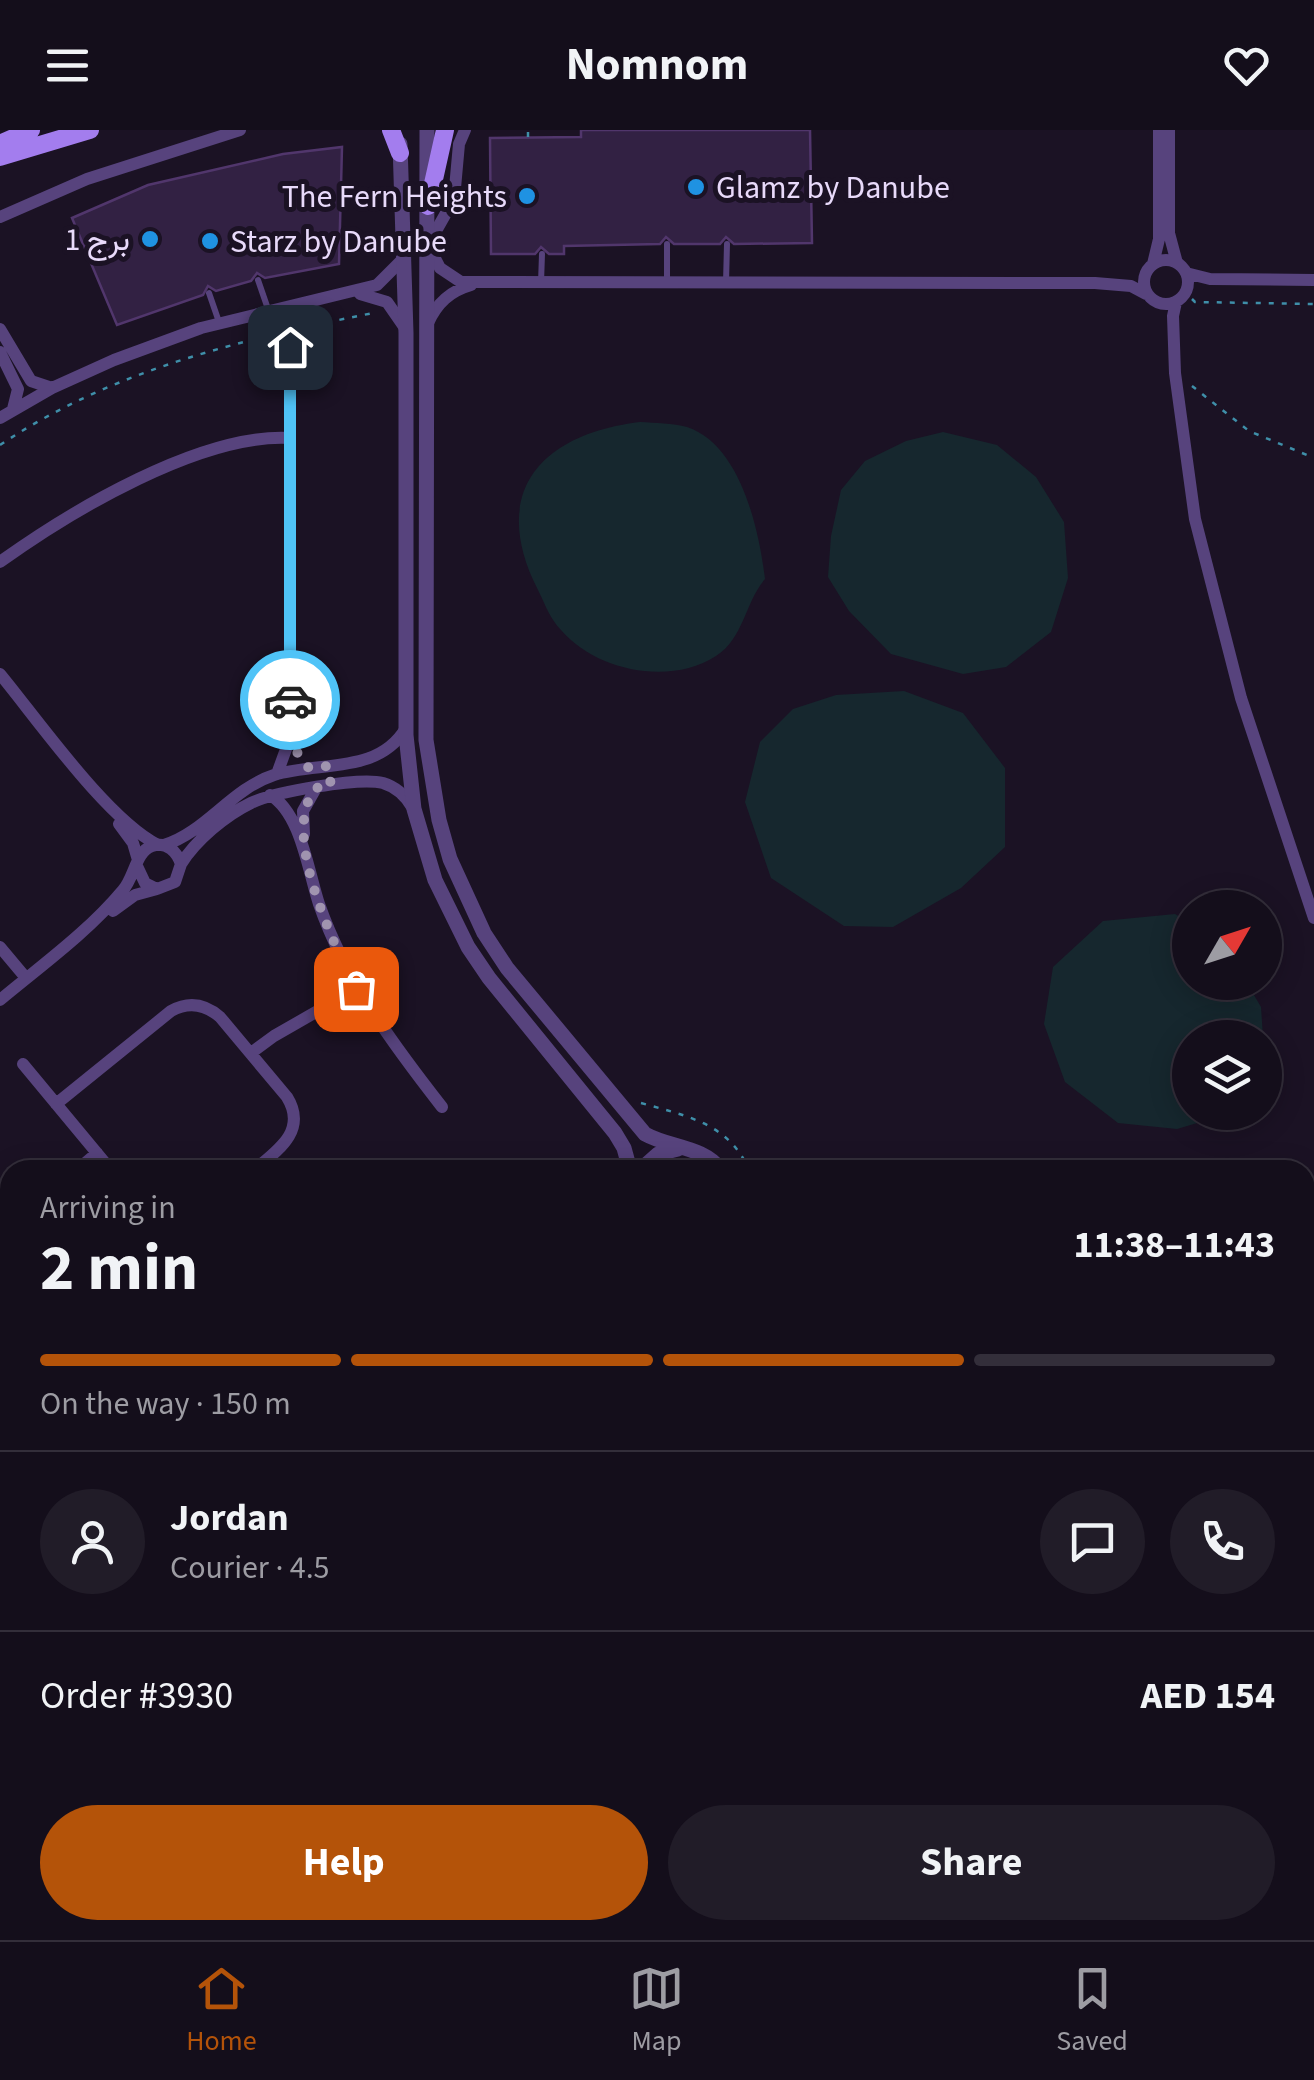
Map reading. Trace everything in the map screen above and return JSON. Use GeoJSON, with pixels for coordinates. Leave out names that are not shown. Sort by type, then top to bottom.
{"type":"FeatureCollection","features":[{"type":"Feature","properties":{"kind":"main road"},"geometry":{"type":"LineString","coordinates":[[0,144],[31,130]]}},
{"type":"Feature","properties":{"kind":"main road"},"geometry":{"type":"LineString","coordinates":[[0,157],[90,130]]}},
{"type":"Feature","properties":{"kind":"main road"},"geometry":{"type":"LineString","coordinates":[[390,130],[400,153]]}},
{"type":"Feature","properties":{"kind":"main road"},"geometry":{"type":"LineString","coordinates":[[428,206],[444,130]]}},
{"type":"Feature","properties":{"kind":"street"},"geometry":{"type":"LineString","coordinates":[[0,217],[87,179],[240,130]]}},
{"type":"Feature","properties":{"kind":"street"},"geometry":{"type":"LineString","coordinates":[[400,130],[406,332],[406,728],[414,809],[435,880],[468,947],[615,1133],[627,1160]]}},
{"type":"Feature","properties":{"kind":"street"},"geometry":{"type":"LineString","coordinates":[[427,130],[426,740],[438,820],[466,897],[506,968],[632,1121],[657,1141],[692,1150],[711,1160]]}},
{"type":"Feature","properties":{"kind":"street"},"geometry":{"type":"LineString","coordinates":[[428,244],[454,199],[459,144],[465,130]]}},
{"type":"Feature","properties":{"kind":"street"},"geometry":{"type":"LineString","coordinates":[[1159,130],[1160,239],[1144,281],[1165,318],[1168,344],[1174,354]]}},
{"type":"Feature","properties":{"kind":"street"},"geometry":{"type":"LineString","coordinates":[[1169,130],[1169,233],[1182,268],[1175,373],[1195,518],[1216,608],[1255,742],[1314,918]]}},
{"type":"Feature","properties":{"kind":"street"},"geometry":{"type":"LineString","coordinates":[[428,244],[440,268],[461,282],[474,285],[1096,284],[1131,286],[1151,298],[1181,298]]}},
{"type":"Feature","properties":{"kind":"street"},"geometry":{"type":"LineString","coordinates":[[6,414],[114,360],[220,322],[378,286],[404,258]]}},
{"type":"Feature","properties":{"kind":"street"},"geometry":{"type":"LineString","coordinates":[[1096,284],[1104,279],[1137,276],[1165,260],[1210,279],[1314,280]]}},
{"type":"Feature","properties":{"kind":"street"},"geometry":{"type":"LineString","coordinates":[[428,323],[450,294],[474,285]]}},
{"type":"Feature","properties":{"kind":"street"},"geometry":{"type":"LineString","coordinates":[[348,294],[378,298],[396,311],[406,332]]}},
{"type":"Feature","properties":{"kind":"street"},"geometry":{"type":"LineString","coordinates":[[0,328],[31,380],[52,388]]}},
{"type":"Feature","properties":{"kind":"street"},"geometry":{"type":"LineString","coordinates":[[277,774],[290,738],[290,347]]}},
{"type":"Feature","properties":{"kind":"street"},"geometry":{"type":"LineString","coordinates":[[0,352],[18,388],[6,414]]}},
{"type":"Feature","properties":{"kind":"street"},"geometry":{"type":"LineString","coordinates":[[0,562],[60,522],[134,482],[231,443],[250,438],[290,438]]}},
{"type":"Feature","properties":{"kind":"street"},"geometry":{"type":"LineString","coordinates":[[0,674],[104,800],[133,844],[145,884],[157,888]]}},
{"type":"Feature","properties":{"kind":"street"},"geometry":{"type":"LineString","coordinates":[[90,925],[124,889],[146,850],[188,834],[245,788],[277,774],[378,756],[406,728]]}},
{"type":"Feature","properties":{"kind":"street"},"geometry":{"type":"LineString","coordinates":[[290,738],[309,768]]}},
{"type":"Feature","properties":{"kind":"street"},"geometry":{"type":"LineString","coordinates":[[328,766],[331,786]]}},
{"type":"Feature","properties":{"kind":"street"},"geometry":{"type":"LineString","coordinates":[[0,1000],[90,925],[135,895],[175,882],[192,849],[234,814],[270,796],[360,782],[386,784],[402,794],[414,809]]}},
{"type":"Feature","properties":{"kind":"street"},"geometry":{"type":"LineString","coordinates":[[307,861],[303,811],[316,788]]}},
{"type":"Feature","properties":{"kind":"street"},"geometry":{"type":"LineString","coordinates":[[270,796],[291,814],[329,931],[356,989],[388,1038],[442,1106]]}},
{"type":"Feature","properties":{"kind":"street"},"geometry":{"type":"LineString","coordinates":[[104,800],[139,834],[174,850],[181,864]]}},
{"type":"Feature","properties":{"kind":"street"},"geometry":{"type":"LineString","coordinates":[[0,947],[26,978]]}},
{"type":"Feature","properties":{"kind":"street"},"geometry":{"type":"LineString","coordinates":[[250,1054],[356,989]]}},
{"type":"Feature","properties":{"kind":"street"},"geometry":{"type":"LineString","coordinates":[[56,1104],[172,1011],[185,1005],[200,1006],[214,1012],[287,1097],[295,1122],[284,1145],[266,1160]]}},
{"type":"Feature","properties":{"kind":"street"},"geometry":{"type":"LineString","coordinates":[[23,1064],[103,1160]]}},
{"type":"Feature","properties":{"kind":"street"},"geometry":{"type":"LineString","coordinates":[[651,1160],[669,1150],[692,1150]]}},
{"type":"Feature","properties":{"kind":"street"},"geometry":{"type":"LineString","coordinates":[[89,1160],[97,1153]]}},
{"type":"Feature","properties":{"kind":"lane"},"geometry":{"type":"LineString","coordinates":[[667,244],[668,284]]}},
{"type":"Feature","properties":{"kind":"lane"},"geometry":{"type":"LineString","coordinates":[[726,284],[727,244]]}},
{"type":"Feature","properties":{"kind":"lane"},"geometry":{"type":"LineString","coordinates":[[541,284],[542,254]]}},
{"type":"Feature","properties":{"kind":"lane"},"geometry":{"type":"LineString","coordinates":[[258,280],[268,309]]}},
{"type":"Feature","properties":{"kind":"lane"},"geometry":{"type":"LineString","coordinates":[[209,293],[220,322]]}},
{"type":"Feature","properties":{"kind":"path"},"geometry":{"type":"LineString","coordinates":[[528,130],[528,138]]}},
{"type":"Feature","properties":{"kind":"path"},"geometry":{"type":"LineString","coordinates":[[0,445],[71,404],[143,374],[239,342],[376,313],[378,298]]}},
{"type":"Feature","properties":{"kind":"path"},"geometry":{"type":"LineString","coordinates":[[1181,298],[1195,302],[1314,304]]}},
{"type":"Feature","properties":{"kind":"path"},"geometry":{"type":"LineString","coordinates":[[1175,373],[1249,431],[1314,458]]}},
{"type":"Feature","properties":{"kind":"path"},"geometry":{"type":"LineString","coordinates":[[633,1097],[702,1120],[730,1138],[743,1160]]}},
{"type":"Feature","properties":{"kind":"shaded area"},"geometry":{"type":"Polygon","coordinates":[[[640,422],[687,427],[721,451],[734,470],[752,514],[765,579],[733,640],[716,656],[677,670],[634,670],[594,656],[576,644],[557,626],[545,606],[524,555],[519,524],[522,497],[533,474],[551,455],[575,440],[640,422]]]}},
{"type":"Feature","properties":{"kind":"shaded area"},"geometry":{"type":"Polygon","coordinates":[[[943,432],[997,445],[1036,477],[1064,522],[1068,578],[1051,632],[1006,667],[963,674],[891,654],[849,611],[828,577],[831,536],[841,490],[865,461],[906,441],[943,432]]]}},
{"type":"Feature","properties":{"kind":"shaded area"},"geometry":{"type":"Polygon","coordinates":[[[904,691],[963,713],[1005,768],[1005,847],[961,888],[893,927],[844,926],[771,878],[745,802],[760,742],[793,709],[836,695],[904,691]]]}},
{"type":"Feature","properties":{"kind":"shaded area"},"geometry":{"type":"Polygon","coordinates":[[[1172,914],[1172,1000],[1257,1000],[1261,1007],[1262,1020],[1172,1020],[1172,1128],[1118,1123],[1065,1082],[1044,1024],[1053,967],[1103,921],[1172,914]]]}},
{"type":"Feature","properties":{"kind":"building","name":"Glamz by Danube"},"geometry":{"type":"Polygon","coordinates":[[[581,130],[810,130],[812,243],[734,244],[726,237],[720,244],[674,244],[666,237],[660,244],[564,246],[564,254],[549,254],[541,247],[535,254],[491,254],[490,138],[581,137],[581,130]]]}},
{"type":"Feature","properties":{"kind":"building","name":"Starz by Danube"},"geometry":{"type":"Polygon","coordinates":[[[342,147],[339,264],[265,278],[257,273],[251,281],[216,291],[208,286],[203,295],[117,325],[72,218],[148,185],[283,154],[342,147]]]}},
{"type":"Feature","properties":{"kind":"way so far"},"geometry":{"type":"LineString","coordinates":[[290,700],[290,738],[297,754],[309,768],[328,766],[331,786],[316,788],[303,811],[307,861],[329,931],[356,989]]}},
{"type":"Feature","properties":{"kind":"place","name":"Glamz by Danube"},"geometry":{"type":"Point","coordinates":[696,187]}},
{"type":"Feature","properties":{"kind":"place","name":"The Fern Heights"},"geometry":{"type":"Point","coordinates":[527,196]}},
{"type":"Feature","properties":{"kind":"place","name":"برج 1"},"geometry":{"type":"Point","coordinates":[150,239]}},
{"type":"Feature","properties":{"kind":"place","name":"Starz by Danube"},"geometry":{"type":"Point","coordinates":[210,241]}},
{"type":"Feature","properties":{"kind":"route"},"geometry":{"type":"LineString","coordinates":[[290,347],[290,700]]}}]}
